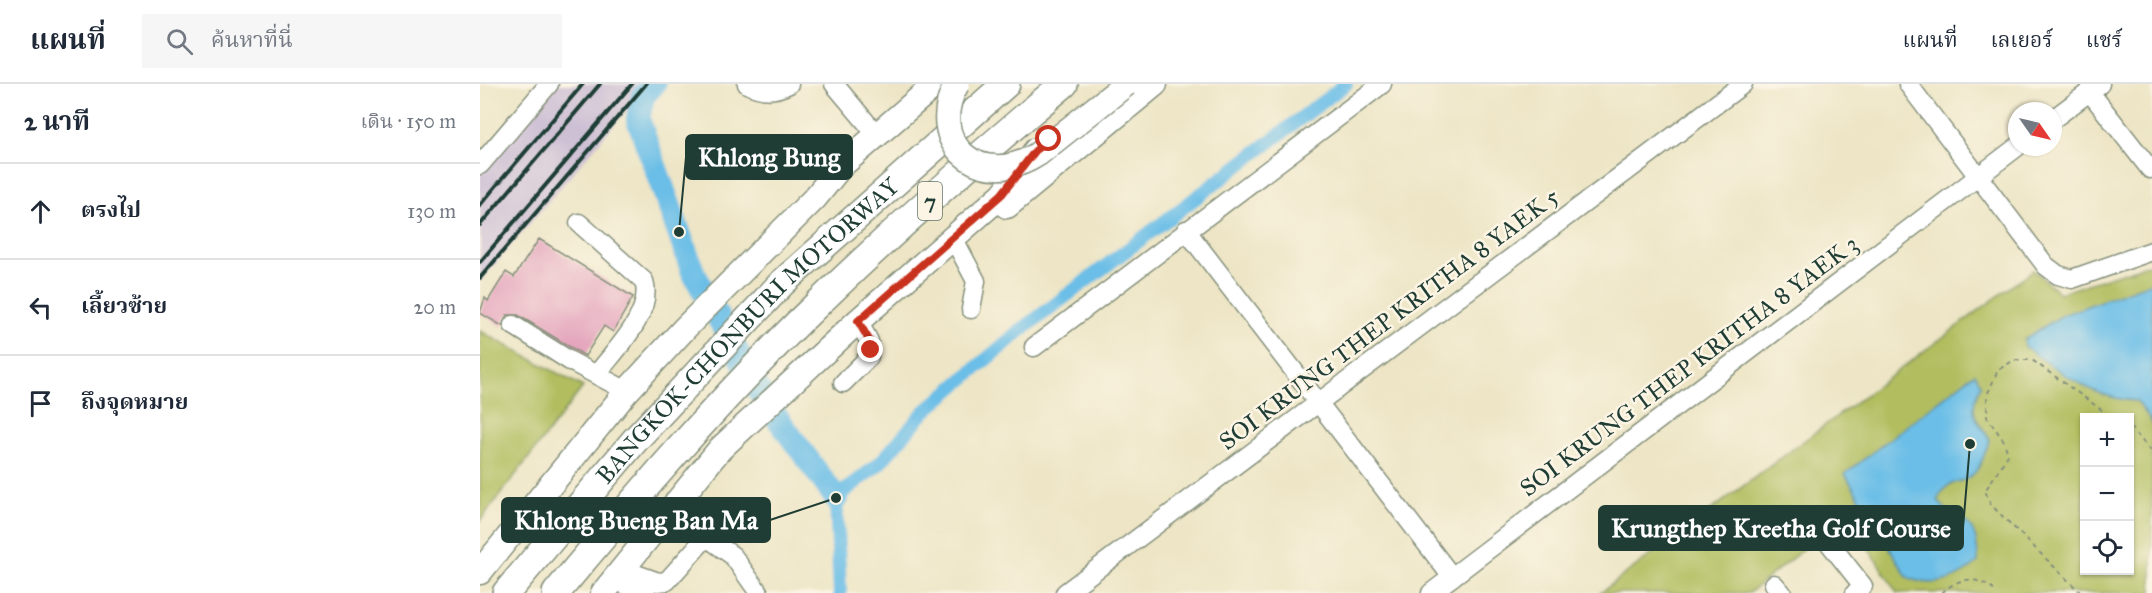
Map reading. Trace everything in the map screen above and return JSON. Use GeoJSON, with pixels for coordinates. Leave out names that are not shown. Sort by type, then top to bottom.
{"type":"FeatureCollection","features":[{"type":"Feature","properties":{"kind":"highway","name":"BANGKOK-CHONBURI MOTORWAY"},"geometry":{"type":"LineString","coordinates":[[506,593],[582,500],[683,387],[783,283],[1006,84]]}},
{"type":"Feature","properties":{"kind":"highway","name":"BANGKOK-CHONBURI MOTORWAY"},"geometry":{"type":"LineString","coordinates":[[556,593],[714,411],[800,322],[910,218],[1064,84]]}},
{"type":"Feature","properties":{"kind":"main road"},"geometry":{"type":"LineString","coordinates":[[480,572],[627,391],[685,328],[760,250],[815,198],[842,166],[936,84]]}},
{"type":"Feature","properties":{"kind":"main road"},"geometry":{"type":"LineString","coordinates":[[957,84],[948,106],[952,139],[972,161],[999,169],[1024,163],[1038,154],[1126,84]]}},
{"type":"Feature","properties":{"kind":"main road"},"geometry":{"type":"LineString","coordinates":[[815,198],[852,173],[928,106],[968,84]]}},
{"type":"Feature","properties":{"kind":"main road"},"geometry":{"type":"LineString","coordinates":[[609,586],[720,449],[858,321],[926,263],[1011,185],[1035,151],[1116,84]]}},
{"type":"Feature","properties":{"kind":"main road"},"geometry":{"type":"LineString","coordinates":[[926,263],[957,245],[1155,84]]}},
{"type":"Feature","properties":{"kind":"street"},"geometry":{"type":"LineString","coordinates":[[480,165],[549,84]]}},
{"type":"Feature","properties":{"kind":"street"},"geometry":{"type":"LineString","coordinates":[[747,84],[760,90],[777,90],[789,84]]}},
{"type":"Feature","properties":{"kind":"street"},"geometry":{"type":"LineString","coordinates":[[834,84],[876,134]]}},
{"type":"Feature","properties":{"kind":"street"},"geometry":{"type":"LineString","coordinates":[[1034,347],[1382,84]]}},
{"type":"Feature","properties":{"kind":"street","name":"SOI KRUNG THEP KRITHA 8 YAEK 5"},"geometry":{"type":"LineString","coordinates":[[1065,593],[1743,84]]}},
{"type":"Feature","properties":{"kind":"street"},"geometry":{"type":"LineString","coordinates":[[1908,84],[2046,266],[2058,275],[2072,279],[2152,251]]}},
{"type":"Feature","properties":{"kind":"street"},"geometry":{"type":"LineString","coordinates":[[2062,112],[2095,88],[2150,169]]}},
{"type":"Feature","properties":{"kind":"street","name":"SOI KRUNG THEP KRITHA 8 YAEK 3"},"geometry":{"type":"LineString","coordinates":[[1431,593],[2008,154]]}},
{"type":"Feature","properties":{"kind":"street"},"geometry":{"type":"LineString","coordinates":[[579,223],[644,281],[647,291],[633,327],[597,374]]}},
{"type":"Feature","properties":{"kind":"street"},"geometry":{"type":"LineString","coordinates":[[1186,230],[1452,578]]}},
{"type":"Feature","properties":{"kind":"street"},"geometry":{"type":"LineString","coordinates":[[957,245],[976,281],[971,309]]}},
{"type":"Feature","properties":{"kind":"street"},"geometry":{"type":"LineString","coordinates":[[843,383],[869,357],[869,340],[858,321]]}},
{"type":"Feature","properties":{"kind":"street"},"geometry":{"type":"LineString","coordinates":[[513,326],[627,391]]}},
{"type":"Feature","properties":{"kind":"street"},"geometry":{"type":"LineString","coordinates":[[669,510],[732,556],[759,593]]}},
{"type":"Feature","properties":{"kind":"street"},"geometry":{"type":"LineString","coordinates":[[609,586],[668,580],[707,536]]}},
{"type":"Feature","properties":{"kind":"street"},"geometry":{"type":"LineString","coordinates":[[1826,539],[1859,589]]}},
{"type":"Feature","properties":{"kind":"street"},"geometry":{"type":"LineString","coordinates":[[609,586],[646,593]]}},
{"type":"Feature","properties":{"kind":"path"},"geometry":{"type":"LineString","coordinates":[[2081,593],[1991,505],[1985,491],[2008,455],[2004,441],[1987,417],[1987,395],[1998,370],[2014,360],[2032,360],[2107,413]]}},
{"type":"Feature","properties":{"kind":"path"},"geometry":{"type":"LineString","coordinates":[[2134,432],[2152,452]]}},
{"type":"Feature","properties":{"kind":"path"},"geometry":{"type":"LineString","coordinates":[[1942,593],[1950,584],[1969,578],[1982,581],[1997,593]]}},
{"type":"Feature","properties":{"kind":"shaded area"},"geometry":{"type":"Polygon","coordinates":[[[556,84],[649,84],[480,282],[480,171],[556,84]]]}},
{"type":"Feature","properties":{"kind":"green space"},"geometry":{"type":"Polygon","coordinates":[[[2152,263],[2152,593],[1897,593],[1847,514],[1749,593],[1600,593],[2033,270],[2060,293],[2152,263]]]}},
{"type":"Feature","properties":{"kind":"green space"},"geometry":{"type":"Polygon","coordinates":[[[480,331],[583,387],[480,521],[480,331]]]}},
{"type":"Feature","properties":{"kind":"water"},"geometry":{"type":"Polygon","coordinates":[[[2152,282],[2152,423],[2137,401],[2106,396],[2092,390],[2025,347],[2024,339],[2063,315],[2152,282]]]}},
{"type":"Feature","properties":{"kind":"water"},"geometry":{"type":"Polygon","coordinates":[[[1975,373],[1981,385],[1975,401],[1975,414],[1990,439],[1977,470],[1967,479],[1946,487],[1938,500],[1972,529],[1977,545],[1978,562],[1962,574],[1944,581],[1926,583],[1917,581],[1907,577],[1845,474],[1975,373]]]}},
{"type":"Feature","properties":{"kind":"building"},"geometry":{"type":"Polygon","coordinates":[[[539,239],[633,297],[613,332],[604,326],[585,356],[518,315],[507,315],[502,326],[480,313],[485,298],[488,301],[506,272],[514,277],[539,239]]]}},
{"type":"Feature","properties":{"kind":"waterway"},"geometry":{"type":"LineString","coordinates":[[654,84],[643,96],[638,119],[693,272],[764,400],[836,498]]}},
{"type":"Feature","properties":{"kind":"waterway"},"geometry":{"type":"LineString","coordinates":[[840,593],[836,498],[880,463],[924,412],[1020,331],[1346,84]]}},
{"type":"Feature","properties":{"kind":"railway"},"geometry":{"type":"LineString","coordinates":[[480,205],[583,84]]}},
{"type":"Feature","properties":{"kind":"railway"},"geometry":{"type":"LineString","coordinates":[[480,225],[600,84]]}},
{"type":"Feature","properties":{"kind":"railway"},"geometry":{"type":"LineString","coordinates":[[480,262],[632,84]]}},
{"type":"Feature","properties":{"kind":"railway"},"geometry":{"type":"LineString","coordinates":[[480,278],[646,84]]}},
{"type":"Feature","properties":{"kind":"place","name":"Khlong Bung"},"geometry":{"type":"Point","coordinates":[679,232]}},
{"type":"Feature","properties":{"kind":"place","name":"Krungthep Kreetha Golf Course"},"geometry":{"type":"Point","coordinates":[1970,444]}},
{"type":"Feature","properties":{"kind":"place","name":"Khlong Bueng Ban Ma"},"geometry":{"type":"Point","coordinates":[836,498]}},
{"type":"Feature","properties":{"kind":"route"},"geometry":{"type":"LineString","coordinates":[[871,350],[869,340],[858,321],[1002,194],[1035,151],[1049,139]]}}]}
